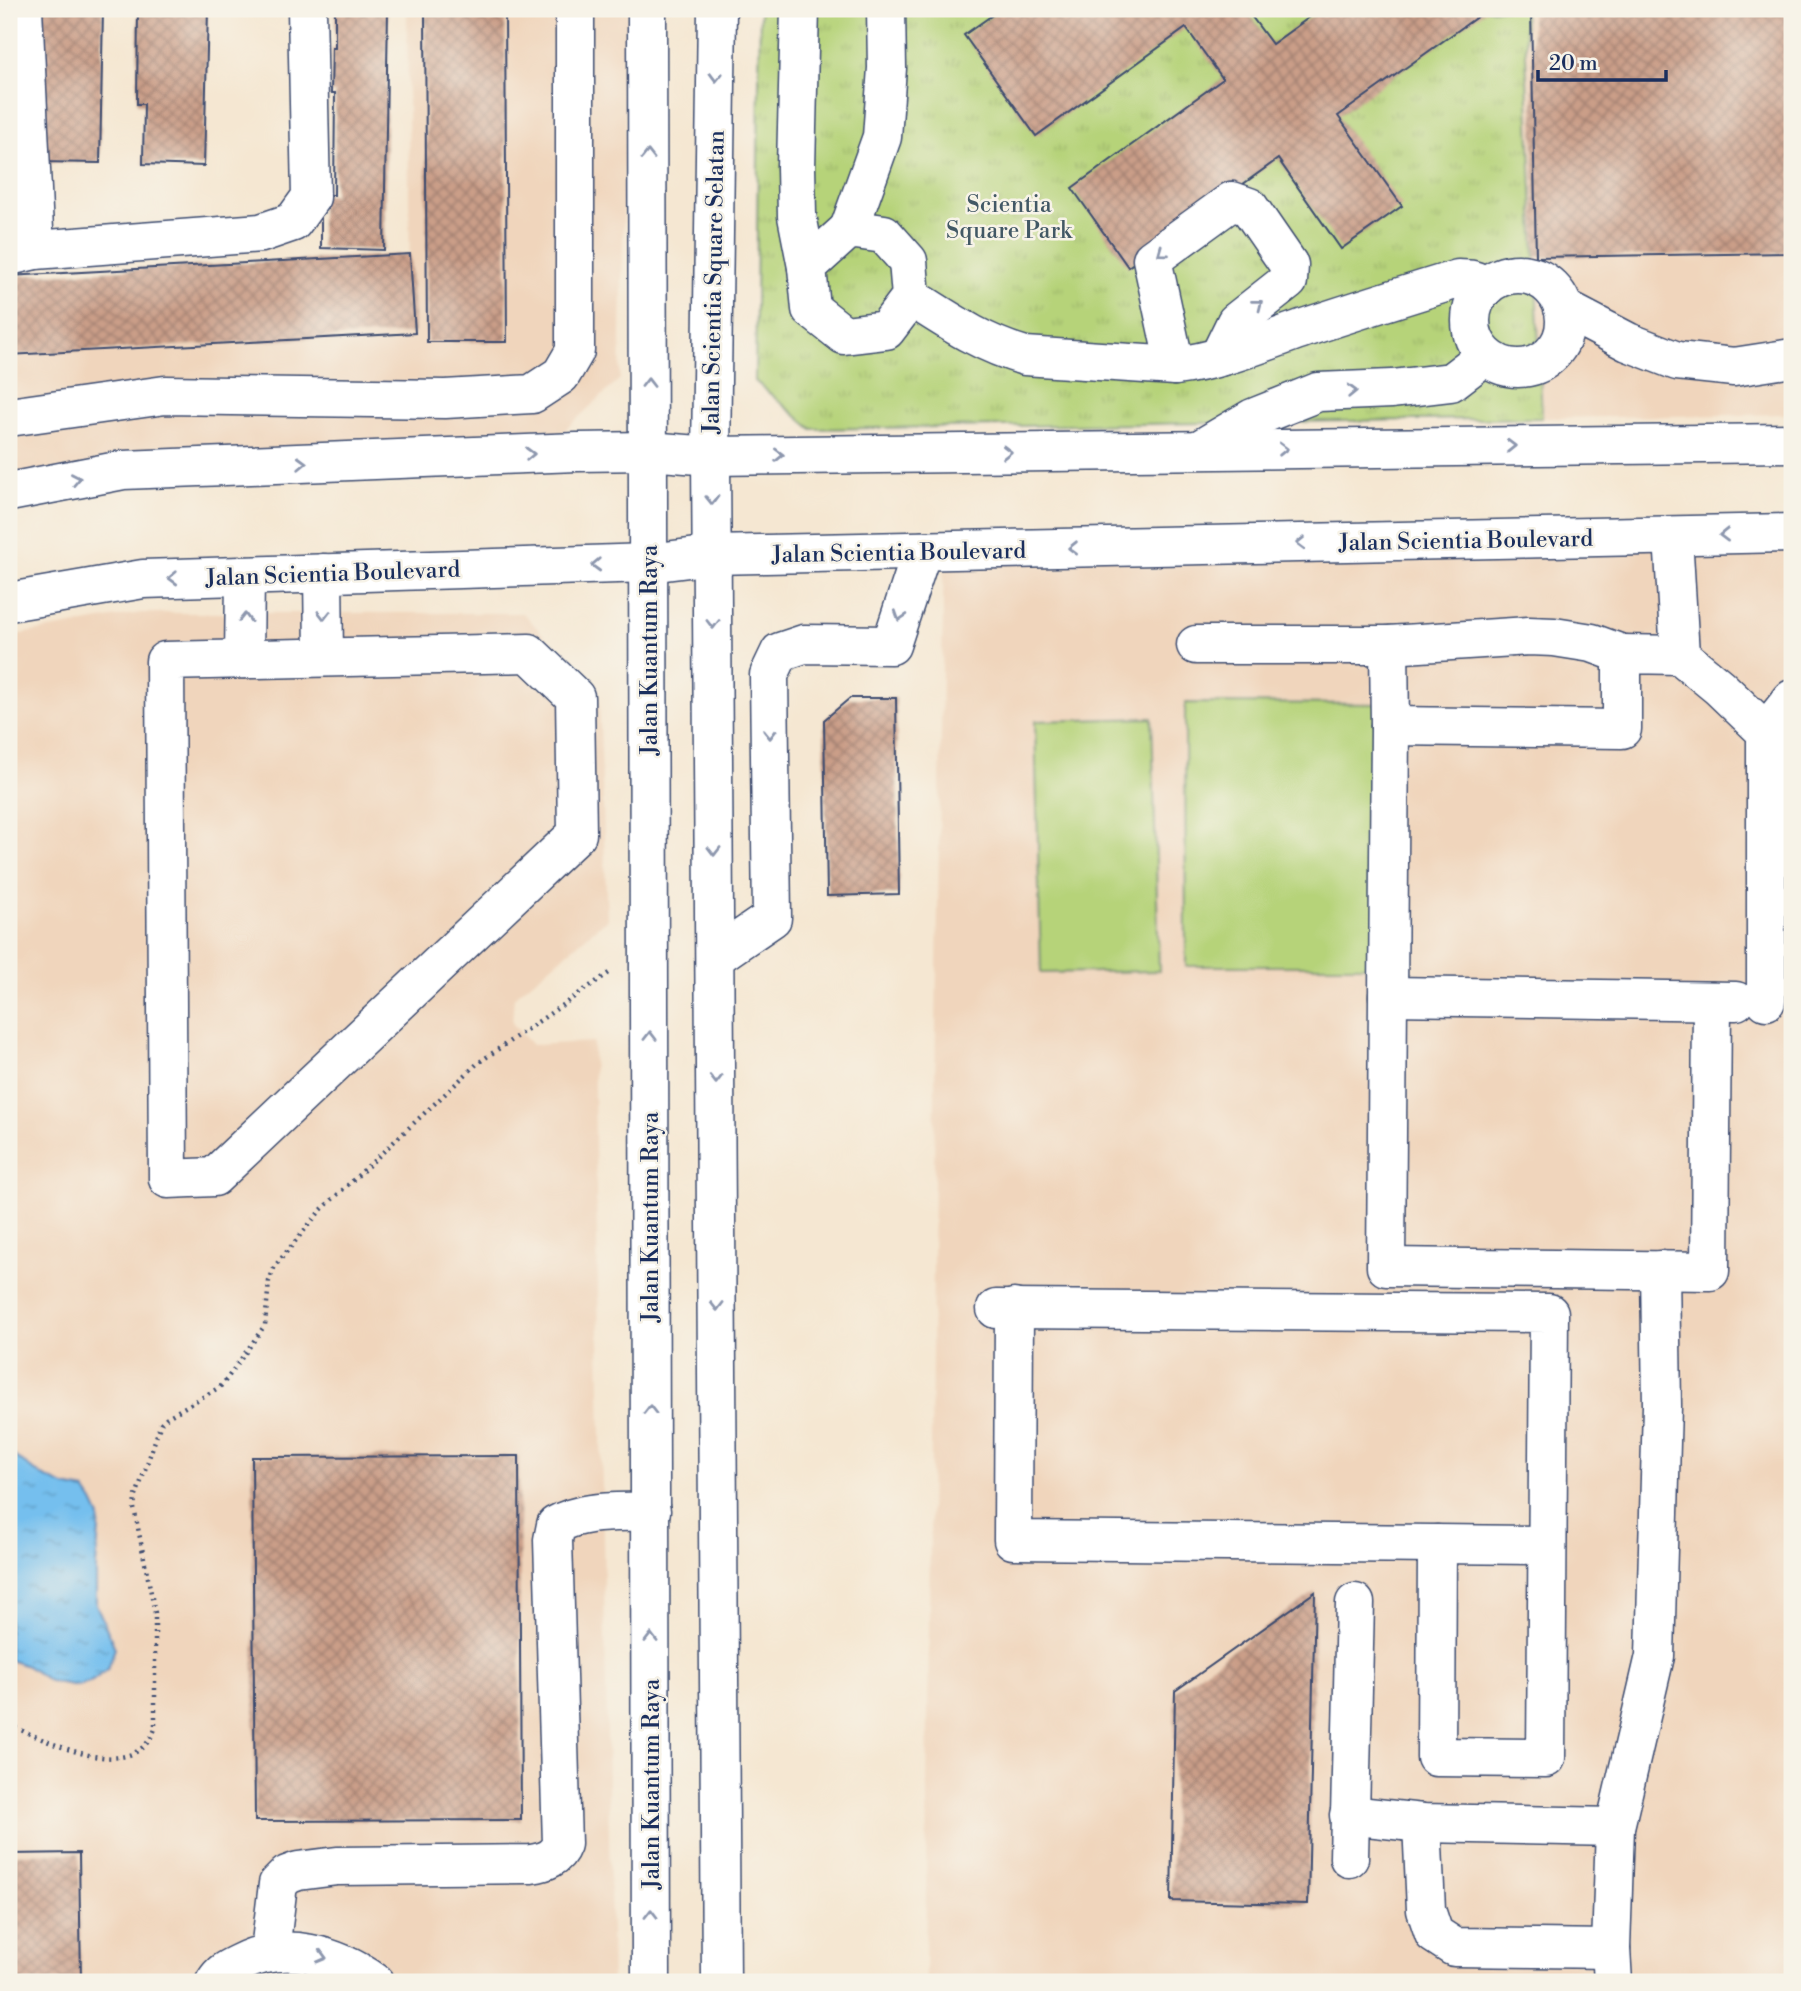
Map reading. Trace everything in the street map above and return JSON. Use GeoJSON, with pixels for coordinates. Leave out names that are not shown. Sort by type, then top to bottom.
{"type":"FeatureCollection","features":[{"type":"Feature","properties":{"kind":"street"},"geometry":{"type":"LineString","coordinates":[[23,9],[22,253],[261,233],[293,222],[311,197],[307,9]]}},
{"type":"Feature","properties":{"kind":"street"},"geometry":{"type":"LineString","coordinates":[[9,416],[164,395],[445,399],[532,394],[561,375],[575,351],[575,9]]}},
{"type":"Feature","properties":{"kind":"street"},"geometry":{"type":"LineString","coordinates":[[648,9],[649,451]]}},
{"type":"Feature","properties":{"kind":"street","name":"Jalan Scientia Square Selatan"},"geometry":{"type":"LineString","coordinates":[[713,555],[711,456],[717,9]]}},
{"type":"Feature","properties":{"kind":"street"},"geometry":{"type":"LineString","coordinates":[[800,9],[797,216],[807,267],[811,309],[844,335],[886,330],[911,297],[908,261],[884,234],[849,229]]}},
{"type":"Feature","properties":{"kind":"street"},"geometry":{"type":"LineString","coordinates":[[807,267],[849,229],[882,137],[887,68],[886,9]]}},
{"type":"Feature","properties":{"kind":"street"},"geometry":{"type":"LineString","coordinates":[[1175,366],[1152,259],[1232,201],[1249,207],[1289,265],[1287,281],[1236,322],[1219,357]]}},
{"type":"Feature","properties":{"kind":"street"},"geometry":{"type":"LineString","coordinates":[[1521,274],[1539,279],[1554,291],[1563,308],[1564,333],[1552,355],[1531,367],[1507,368],[1485,356],[1475,340],[1470,321],[1474,303],[1485,286],[1502,276],[1521,274]]}},
{"type":"Feature","properties":{"kind":"street"},"geometry":{"type":"LineString","coordinates":[[911,297],[979,340],[1025,356],[1175,366],[1196,364],[1219,357],[1458,279],[1471,279],[1485,286]]}},
{"type":"Feature","properties":{"kind":"street"},"geometry":{"type":"LineString","coordinates":[[1563,308],[1628,342],[1677,361],[1734,367],[1792,358]]}},
{"type":"Feature","properties":{"kind":"street"},"geometry":{"type":"LineString","coordinates":[[1200,449],[1253,418],[1318,392],[1392,389],[1451,382],[1485,356]]}},
{"type":"Feature","properties":{"kind":"street"},"geometry":{"type":"LineString","coordinates":[[9,492],[123,470],[577,452],[649,451],[711,456],[1792,443]]}},
{"type":"Feature","properties":{"kind":"street","name":"Jalan Kuantum Raya"},"geometry":{"type":"LineString","coordinates":[[649,451],[651,1982]]}},
{"type":"Feature","properties":{"kind":"street","name":"Jalan Scientia Boulevard"},"geometry":{"type":"LineString","coordinates":[[9,602],[143,579],[649,563],[713,555],[1792,533]]}},
{"type":"Feature","properties":{"kind":"street"},"geometry":{"type":"LineString","coordinates":[[1674,536],[1680,655]]}},
{"type":"Feature","properties":{"kind":"street"},"geometry":{"type":"LineString","coordinates":[[715,957],[772,918],[769,675],[780,652],[804,644],[891,645],[922,551]]}},
{"type":"Feature","properties":{"kind":"street"},"geometry":{"type":"LineString","coordinates":[[713,555],[721,1982]]}},
{"type":"Feature","properties":{"kind":"street"},"geometry":{"type":"LineString","coordinates":[[323,573],[324,657]]}},
{"type":"Feature","properties":{"kind":"street"},"geometry":{"type":"LineString","coordinates":[[244,659],[245,576]]}},
{"type":"Feature","properties":{"kind":"street"},"geometry":{"type":"LineString","coordinates":[[1196,645],[1389,645],[1542,636],[1592,643],[1622,654],[1680,655],[1719,687],[1766,732]]}},
{"type":"Feature","properties":{"kind":"street"},"geometry":{"type":"LineString","coordinates":[[1389,645],[1386,1267],[1710,1271],[1712,1001]]}},
{"type":"Feature","properties":{"kind":"street"},"geometry":{"type":"LineString","coordinates":[[529,653],[575,697],[577,834],[214,1177],[168,1179],[165,661],[244,659],[529,653]]}},
{"type":"Feature","properties":{"kind":"street"},"geometry":{"type":"LineString","coordinates":[[1390,726],[1622,729],[1622,654]]}},
{"type":"Feature","properties":{"kind":"street"},"geometry":{"type":"LineString","coordinates":[[1388,996],[1779,1001],[1766,732],[1792,699]]}},
{"type":"Feature","properties":{"kind":"street"},"geometry":{"type":"LineString","coordinates":[[1438,1268],[1438,1312]]}},
{"type":"Feature","properties":{"kind":"street"},"geometry":{"type":"LineString","coordinates":[[1422,1823],[1426,1910],[1434,1934],[1454,1947],[1612,1966],[1615,1827],[1655,1656],[1662,1406],[1660,1270]]}},
{"type":"Feature","properties":{"kind":"street"},"geometry":{"type":"LineString","coordinates":[[1437,1544],[1436,1757],[1546,1758],[1549,1313],[1005,1308],[1013,1540],[1547,1545]]}},
{"type":"Feature","properties":{"kind":"street"},"geometry":{"type":"LineString","coordinates":[[270,1951],[278,1884],[298,1871],[337,1866],[531,1864],[542,1862],[559,1852],[562,1844],[553,1540],[556,1525],[579,1516],[650,1511]]}},
{"type":"Feature","properties":{"kind":"street"},"geometry":{"type":"LineString","coordinates":[[1349,1858],[1355,1603]]}},
{"type":"Feature","properties":{"kind":"street"},"geometry":{"type":"LineString","coordinates":[[1349,1815],[1422,1823],[1615,1827]]}},
{"type":"Feature","properties":{"kind":"street"},"geometry":{"type":"LineString","coordinates":[[215,1982],[221,1973],[244,1960],[270,1951],[301,1952],[333,1960],[360,1972],[374,1982]]}},
{"type":"Feature","properties":{"kind":"path"},"geometry":{"type":"LineString","coordinates":[[9,1725],[82,1755],[100,1758],[138,1751],[150,1741],[155,1729],[155,1613],[134,1508],[161,1423],[220,1387],[226,1380],[265,1325],[270,1274],[320,1211],[478,1063],[650,945]]}},
{"type":"Feature","properties":{"kind":"shaded area"},"geometry":{"type":"Polygon","coordinates":[[[407,9],[628,9],[620,379],[554,440],[9,478],[9,308],[68,297],[410,282],[407,9]]]}},
{"type":"Feature","properties":{"kind":"shaded area"},"geometry":{"type":"Polygon","coordinates":[[[1524,9],[1792,9],[1792,414],[1542,418],[1524,9]]]}},
{"type":"Feature","properties":{"kind":"shaded area"},"geometry":{"type":"Polygon","coordinates":[[[1792,539],[1792,1982],[925,1982],[944,550],[1792,539]]]}},
{"type":"Feature","properties":{"kind":"shaded area"},"geometry":{"type":"Polygon","coordinates":[[[141,613],[523,613],[599,694],[607,919],[514,997],[512,1023],[532,1045],[593,1042],[612,1982],[9,1982],[9,636],[141,613]]]}},
{"type":"Feature","properties":{"kind":"green space","name":"Scientia Square Park"},"geometry":{"type":"Polygon","coordinates":[[[760,9],[1524,9],[1542,418],[812,429],[755,381],[760,9]]]}},
{"type":"Feature","properties":{"kind":"green space"},"geometry":{"type":"Polygon","coordinates":[[[1185,703],[1378,704],[1379,966],[1186,966],[1185,703]]]}},
{"type":"Feature","properties":{"kind":"green space"},"geometry":{"type":"Polygon","coordinates":[[[1152,718],[1159,971],[1041,973],[1035,721],[1152,718]]]}},
{"type":"Feature","properties":{"kind":"water"},"geometry":{"type":"Polygon","coordinates":[[[9,1444],[14,1456],[42,1476],[64,1486],[85,1490],[100,1517],[96,1604],[115,1648],[108,1669],[92,1681],[77,1686],[49,1681],[27,1666],[9,1660],[9,1444]]]}},
{"type":"Feature","properties":{"kind":"building"},"geometry":{"type":"Polygon","coordinates":[[[41,9],[103,9],[100,163],[40,162],[41,9]]]}},
{"type":"Feature","properties":{"kind":"building"},"geometry":{"type":"Polygon","coordinates":[[[138,9],[208,9],[204,166],[143,164],[144,104],[137,104],[138,9]]]}},
{"type":"Feature","properties":{"kind":"building"},"geometry":{"type":"Polygon","coordinates":[[[335,9],[388,9],[384,250],[321,248],[321,195],[334,195],[335,93],[331,93],[335,9]]]}},
{"type":"Feature","properties":{"kind":"building"},"geometry":{"type":"Polygon","coordinates":[[[425,9],[505,9],[507,342],[427,342],[425,9]]]}},
{"type":"Feature","properties":{"kind":"building"},"geometry":{"type":"Polygon","coordinates":[[[1001,9],[1246,9],[1272,44],[1321,9],[1488,9],[1338,116],[1402,206],[1341,249],[1278,159],[1128,267],[1072,188],[1223,79],[1186,28],[1036,136],[964,35],[1001,9]]]}},
{"type":"Feature","properties":{"kind":"building"},"geometry":{"type":"Polygon","coordinates":[[[1531,9],[1792,9],[1792,253],[1536,257],[1531,9]]]}},
{"type":"Feature","properties":{"kind":"building"},"geometry":{"type":"Polygon","coordinates":[[[410,254],[415,333],[9,355],[9,276],[410,254]]]}},
{"type":"Feature","properties":{"kind":"building"},"geometry":{"type":"Polygon","coordinates":[[[850,698],[896,698],[899,894],[827,896],[824,720],[850,698]]]}},
{"type":"Feature","properties":{"kind":"building"},"geometry":{"type":"Polygon","coordinates":[[[519,1456],[521,1820],[255,1821],[252,1457],[519,1456]]]}},
{"type":"Feature","properties":{"kind":"building"},"geometry":{"type":"Polygon","coordinates":[[[1315,1592],[1308,1904],[1171,1901],[1175,1691],[1315,1592]]]}},
{"type":"Feature","properties":{"kind":"building"},"geometry":{"type":"Polygon","coordinates":[[[79,1853],[81,1982],[9,1982],[9,1854],[79,1853]]]}}]}
